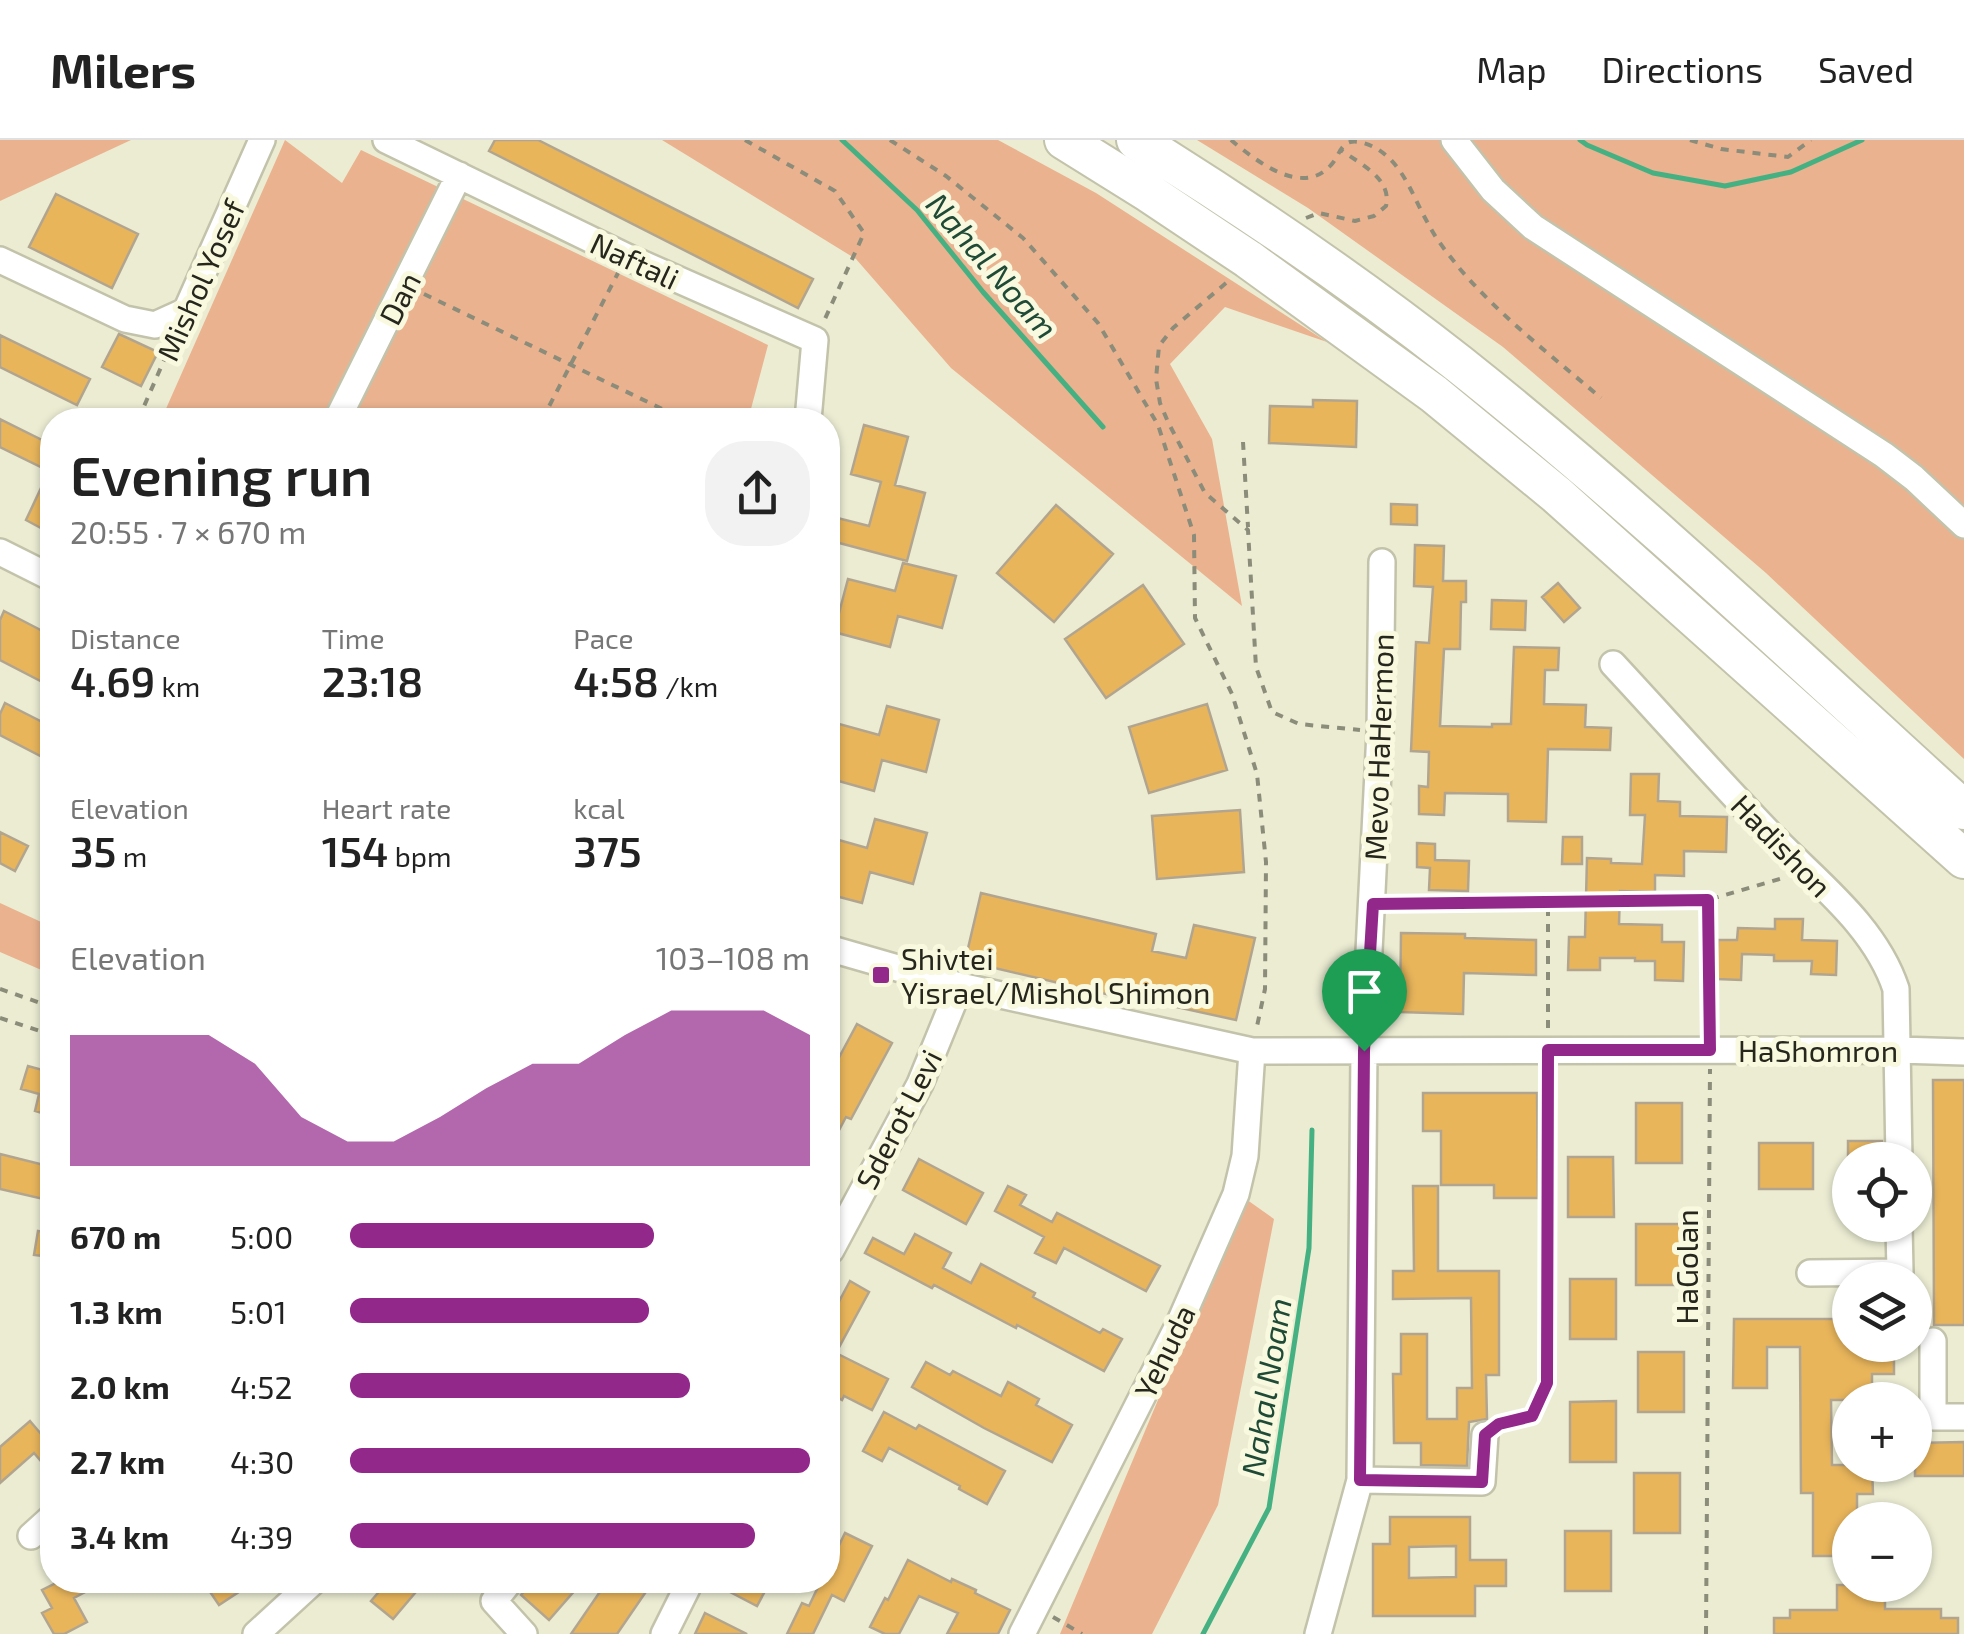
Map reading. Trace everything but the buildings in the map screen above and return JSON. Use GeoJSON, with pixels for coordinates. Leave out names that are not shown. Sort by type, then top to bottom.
{"type":"FeatureCollection","features":[{"type":"Feature","properties":{"kind":"highway"},"geometry":{"type":"LineString","coordinates":[[1064,140],[1248,259],[1434,394],[1558,494],[1964,859]]}},
{"type":"Feature","properties":{"kind":"highway"},"geometry":{"type":"LineString","coordinates":[[1136,140],[1290,240],[1458,364],[1618,497],[1964,810]]}},
{"type":"Feature","properties":{"kind":"street","name":"Mishol Yosef"},"geometry":{"type":"LineString","coordinates":[[186,310],[262,140]]}},
{"type":"Feature","properties":{"kind":"street","name":"Naftali"},"geometry":{"type":"LineString","coordinates":[[386,140],[626,257],[815,340]]}},
{"type":"Feature","properties":{"kind":"street"},"geometry":{"type":"LineString","coordinates":[[1454,140],[1493,190],[1533,227],[1884,456],[1964,524]]}},
{"type":"Feature","properties":{"kind":"street","name":"Dan"},"geometry":{"type":"LineString","coordinates":[[343,408],[459,175]]}},
{"type":"Feature","properties":{"kind":"street"},"geometry":{"type":"LineString","coordinates":[[0,260],[125,319],[155,325],[186,310]]}},
{"type":"Feature","properties":{"kind":"street"},"geometry":{"type":"LineString","coordinates":[[809,408],[815,340]]}},
{"type":"Feature","properties":{"kind":"street"},"geometry":{"type":"LineString","coordinates":[[0,552],[40,572]]}},
{"type":"Feature","properties":{"kind":"street","name":"Mevo HaHermon"},"geometry":{"type":"LineString","coordinates":[[1318,1634],[1360,1480],[1364,1051],[1380,732],[1382,562]]}},
{"type":"Feature","properties":{"kind":"street","name":"Hadishon"},"geometry":{"type":"LineString","coordinates":[[1614,664],[1871,938],[1889,966],[1896,989],[1899,1142]]}},
{"type":"Feature","properties":{"kind":"street"},"geometry":{"type":"LineString","coordinates":[[840,941],[894,966]]}},
{"type":"Feature","properties":{"kind":"street"},"geometry":{"type":"LineString","coordinates":[[840,951],[894,966]]}},
{"type":"Feature","properties":{"kind":"street","name":"HaShomron"},"geometry":{"type":"LineString","coordinates":[[894,966],[960,986],[1252,1051],[1964,1052]]}},
{"type":"Feature","properties":{"kind":"street","name":"Sderot Levi"},"geometry":{"type":"LineString","coordinates":[[840,1233],[920,1084],[960,986]]}},
{"type":"Feature","properties":{"kind":"street","name":"Yehuda"},"geometry":{"type":"LineString","coordinates":[[1022,1634],[1179,1324],[1236,1194],[1244,1156],[1252,1051]]}},
{"type":"Feature","properties":{"kind":"street"},"geometry":{"type":"LineString","coordinates":[[1810,1273],[1900,1272],[1900,1242]]}},
{"type":"Feature","properties":{"kind":"street"},"geometry":{"type":"LineString","coordinates":[[1933,1341],[1933,1417],[1964,1418]]}},
{"type":"Feature","properties":{"kind":"street"},"geometry":{"type":"LineString","coordinates":[[1360,1480],[1482,1482],[1485,1435]]}},
{"type":"Feature","properties":{"kind":"street"},"geometry":{"type":"LineString","coordinates":[[31,1536],[40,1527]]}},
{"type":"Feature","properties":{"kind":"street"},"geometry":{"type":"LineString","coordinates":[[256,1634],[301,1593]]}},
{"type":"Feature","properties":{"kind":"street"},"geometry":{"type":"LineString","coordinates":[[500,1593],[494,1601],[524,1634]]}},
{"type":"Feature","properties":{"kind":"street"},"geometry":{"type":"LineString","coordinates":[[664,1634],[684,1593]]}},
{"type":"Feature","properties":{"kind":"path"},"geometry":{"type":"LineString","coordinates":[[746,140],[835,190],[864,233],[815,340]]}},
{"type":"Feature","properties":{"kind":"path"},"geometry":{"type":"LineString","coordinates":[[890,140],[946,176],[1023,238],[1098,323],[1158,426],[1194,535],[1195,618],[1232,694],[1257,774],[1266,862],[1264,988],[1252,1051]]}},
{"type":"Feature","properties":{"kind":"path"},"geometry":{"type":"LineString","coordinates":[[1231,140],[1282,174],[1301,178],[1326,170],[1352,141],[1370,144],[1391,159],[1432,231],[1462,271],[1512,321],[1601,398]]}},
{"type":"Feature","properties":{"kind":"path"},"geometry":{"type":"LineString","coordinates":[[1690,140],[1721,149],[1788,157],[1810,140]]}},
{"type":"Feature","properties":{"kind":"path"},"geometry":{"type":"LineString","coordinates":[[1298,222],[1319,212],[1348,221],[1364,220],[1386,206],[1384,184],[1341,150]]}},
{"type":"Feature","properties":{"kind":"path"},"geometry":{"type":"LineString","coordinates":[[548,408],[626,257]]}},
{"type":"Feature","properties":{"kind":"path"},"geometry":{"type":"LineString","coordinates":[[1226,283],[1173,328],[1159,346],[1156,378],[1160,404],[1206,493],[1248,530]]}},
{"type":"Feature","properties":{"kind":"path"},"geometry":{"type":"LineString","coordinates":[[406,286],[659,408]]}},
{"type":"Feature","properties":{"kind":"path","name":"Mishol Yosef"},"geometry":{"type":"LineString","coordinates":[[143,408],[186,310]]}},
{"type":"Feature","properties":{"kind":"path"},"geometry":{"type":"LineString","coordinates":[[1243,442],[1256,667],[1272,712],[1299,724],[1380,732]]}},
{"type":"Feature","properties":{"kind":"path"},"geometry":{"type":"LineString","coordinates":[[1373,904],[1708,900],[1807,872]]}},
{"type":"Feature","properties":{"kind":"path","name":"HaGolan"},"geometry":{"type":"LineString","coordinates":[[1706,1634],[1708,900]]}},
{"type":"Feature","properties":{"kind":"path"},"geometry":{"type":"LineString","coordinates":[[1485,1435],[1499,1424],[1532,1416],[1547,1383],[1548,902]]}},
{"type":"Feature","properties":{"kind":"path"},"geometry":{"type":"LineString","coordinates":[[0,989],[40,1004]]}},
{"type":"Feature","properties":{"kind":"path"},"geometry":{"type":"LineString","coordinates":[[0,1018],[40,1030]]}},
{"type":"Feature","properties":{"kind":"path"},"geometry":{"type":"LineString","coordinates":[[1056,1619],[1082,1634]]}},
{"type":"Feature","properties":{"kind":"path"},"geometry":{"type":"LineString","coordinates":[[1065,1634],[1069,1626]]}},
{"type":"Feature","properties":{"kind":"shaded area"},"geometry":{"type":"Polygon","coordinates":[[[0,140],[131,140],[0,201],[0,140]]]}},
{"type":"Feature","properties":{"kind":"shaded area"},"geometry":{"type":"Polygon","coordinates":[[[285,140],[342,183],[361,150],[768,345],[751,408],[166,408],[285,140]]]}},
{"type":"Feature","properties":{"kind":"shaded area"},"geometry":{"type":"Polygon","coordinates":[[[662,140],[998,140],[1096,193],[1327,342],[1225,307],[1170,364],[1212,439],[1242,606],[951,368],[856,259],[662,140]]]}},
{"type":"Feature","properties":{"kind":"shaded area"},"geometry":{"type":"Polygon","coordinates":[[[1197,140],[1964,140],[1964,759],[1766,573],[1503,347],[1308,208],[1197,140]]]}},
{"type":"Feature","properties":{"kind":"shaded area"},"geometry":{"type":"Polygon","coordinates":[[[0,903],[40,921],[40,969],[0,952],[0,903]]]}},
{"type":"Feature","properties":{"kind":"shaded area"},"geometry":{"type":"Polygon","coordinates":[[[1243,1197],[1274,1219],[1218,1505],[1152,1634],[1060,1634],[1243,1197]]]}},
{"type":"Feature","properties":{"kind":"waterway","name":"Nahal Noam"},"geometry":{"type":"LineString","coordinates":[[842,140],[917,210],[983,292],[1103,427]]}},
{"type":"Feature","properties":{"kind":"waterway"},"geometry":{"type":"LineString","coordinates":[[1580,140],[1653,173],[1725,186],[1791,172],[1862,140]]}},
{"type":"Feature","properties":{"kind":"waterway","name":"Nahal Noam"},"geometry":{"type":"LineString","coordinates":[[1203,1634],[1269,1508],[1309,1248],[1312,1130]]}},
{"type":"Feature","properties":{"kind":"place","name":"Shivtei Yisrael/Mishol Shimon"},"geometry":{"type":"Point","coordinates":[881,975]}},
{"type":"Feature","properties":{"kind":"route"},"geometry":{"type":"LineString","coordinates":[[1708,900],[1710,1050],[1548,1050],[1547,1383],[1532,1416],[1499,1424],[1485,1435],[1482,1482],[1360,1480],[1364,1051],[1373,904],[1708,900]]}}]}
